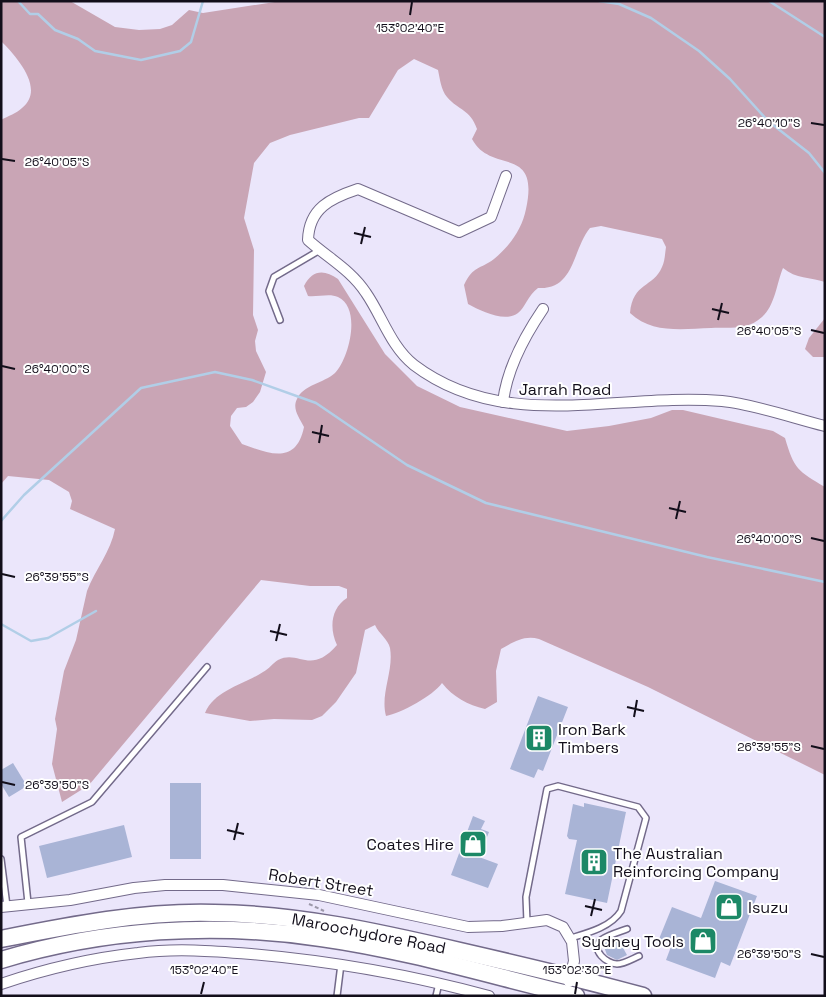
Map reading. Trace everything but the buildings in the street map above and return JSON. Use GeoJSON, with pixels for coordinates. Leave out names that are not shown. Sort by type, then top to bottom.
{"type":"FeatureCollection","features":[{"type":"Feature","properties":{"kind":"highway","name":"Maroochydore Road"},"geometry":{"type":"LineString","coordinates":[[1,939],[97,921],[182,914],[247,914],[323,922],[379,932],[643,996]]}},
{"type":"Feature","properties":{"kind":"highway","name":"Maroochydore Road"},"geometry":{"type":"LineString","coordinates":[[1,960],[61,944],[140,933],[206,930],[268,932],[356,944],[571,994]]}},
{"type":"Feature","properties":{"kind":"street","name":"Jarrah Road"},"geometry":{"type":"LineString","coordinates":[[506,176],[491,217],[459,232],[358,189],[335,196],[314,216],[308,229],[308,240],[346,269],[366,293],[388,333],[412,364],[442,384],[503,402],[538,407],[723,401],[825,426]]}},
{"type":"Feature","properties":{"kind":"street"},"geometry":{"type":"LineString","coordinates":[[503,402],[505,387],[523,340],[543,309]]}},
{"type":"Feature","properties":{"kind":"street","name":"Robert Street"},"geometry":{"type":"LineString","coordinates":[[4,906],[70,900],[109,892],[165,885],[223,884],[296,891],[376,906],[453,925],[485,927],[541,920],[553,922],[563,927],[571,938]]}},
{"type":"Feature","properties":{"kind":"street"},"geometry":{"type":"LineString","coordinates":[[571,938],[574,957],[570,977],[571,994]]}},
{"type":"Feature","properties":{"kind":"street"},"geometry":{"type":"LineString","coordinates":[[1,984],[107,958],[162,951],[213,951],[341,964],[439,983],[452,991],[489,996]]}},
{"type":"Feature","properties":{"kind":"lane"},"geometry":{"type":"LineString","coordinates":[[280,320],[269,291],[274,277],[320,250]]}},
{"type":"Feature","properties":{"kind":"lane"},"geometry":{"type":"LineString","coordinates":[[28,904],[22,837],[92,802],[207,667]]}},
{"type":"Feature","properties":{"kind":"lane"},"geometry":{"type":"LineString","coordinates":[[526,922],[526,897],[547,789],[558,786],[638,807],[646,818],[621,911],[605,926],[571,938]]}},
{"type":"Feature","properties":{"kind":"lane"},"geometry":{"type":"LineString","coordinates":[[1,858],[4,906]]}},
{"type":"Feature","properties":{"kind":"lane"},"geometry":{"type":"LineString","coordinates":[[626,928],[601,941],[598,946],[600,954],[606,961],[618,964],[639,956]]}},
{"type":"Feature","properties":{"kind":"lane"},"geometry":{"type":"LineString","coordinates":[[337,996],[341,964]]}},
{"type":"Feature","properties":{"kind":"lane"},"geometry":{"type":"LineString","coordinates":[[436,996],[439,983]]}},
{"type":"Feature","properties":{"kind":"path"},"geometry":{"type":"LineString","coordinates":[[296,891],[296,899],[325,909],[323,922]]}},
{"type":"Feature","properties":{"kind":"shaded area"},"geometry":{"type":"Polygon","coordinates":[[[1,1],[70,1],[115,27],[139,30],[160,29],[172,25],[189,10],[203,13],[281,1],[825,1],[825,282],[798,276],[783,268],[770,307],[762,317],[750,324],[738,327],[690,329],[658,327],[639,320],[630,313],[632,303],[639,290],[654,279],[662,267],[666,247],[662,239],[601,226],[590,228],[566,276],[559,283],[550,287],[538,288],[523,308],[513,316],[493,315],[468,304],[464,285],[471,274],[494,259],[505,249],[522,223],[526,209],[528,189],[526,176],[520,168],[480,150],[472,139],[477,129],[474,122],[468,114],[451,102],[445,94],[438,70],[414,59],[398,70],[369,118],[359,118],[290,135],[270,143],[254,163],[244,218],[254,250],[253,315],[258,330],[255,341],[256,351],[266,372],[260,392],[253,402],[246,407],[237,408],[231,416],[230,426],[242,444],[271,453],[280,454],[288,452],[295,447],[300,439],[304,427],[295,406],[297,399],[304,390],[335,373],[345,357],[351,334],[350,312],[345,303],[335,296],[308,296],[304,286],[307,281],[315,274],[323,273],[338,279],[385,354],[417,386],[460,407],[567,431],[609,426],[651,418],[672,410],[683,410],[773,431],[785,438],[794,463],[798,468],[825,487],[825,775],[648,687],[534,638],[519,640],[501,649],[496,671],[497,702],[485,709],[461,700],[442,683],[432,693],[416,703],[386,716],[385,699],[391,657],[390,648],[375,625],[365,630],[356,673],[336,702],[322,716],[312,720],[274,719],[250,721],[205,713],[222,693],[255,677],[278,660],[285,657],[305,660],[319,659],[328,654],[337,645],[334,639],[333,619],[338,607],[347,598],[347,589],[339,586],[310,586],[261,580],[89,785],[62,802],[52,764],[57,729],[55,719],[64,671],[76,640],[87,591],[110,545],[115,529],[70,509],[72,501],[69,492],[49,480],[8,476],[1,484],[1,120],[22,108],[29,100],[31,92],[30,82],[21,64],[1,41],[1,1]]]}},
{"type":"Feature","properties":{"kind":"shaded area"},"geometry":{"type":"Polygon","coordinates":[[[825,318],[825,357],[813,357],[805,349],[809,338],[825,318]]]}},
{"type":"Feature","properties":{"kind":"waterway"},"geometry":{"type":"LineString","coordinates":[[18,1],[30,14],[38,14],[55,30],[78,39],[95,51],[141,60],[180,51],[191,42],[203,1]]}},
{"type":"Feature","properties":{"kind":"waterway"},"geometry":{"type":"LineString","coordinates":[[599,1],[619,4],[651,18],[699,51],[730,79],[768,121],[809,153],[825,173]]}},
{"type":"Feature","properties":{"kind":"waterway"},"geometry":{"type":"LineString","coordinates":[[769,1],[825,37]]}},
{"type":"Feature","properties":{"kind":"waterway"},"geometry":{"type":"LineString","coordinates":[[1,521],[24,495],[141,388],[215,372],[252,380],[316,403],[407,465],[486,503],[707,557],[825,582]]}},
{"type":"Feature","properties":{"kind":"waterway"},"geometry":{"type":"LineString","coordinates":[[1,624],[31,641],[48,638],[96,611]]}},
{"type":"Feature","properties":{"kind":"place","name":"Iron Bark Timbers"},"geometry":{"type":"Point","coordinates":[539,738]}},
{"type":"Feature","properties":{"kind":"place","name":"Coates Hire"},"geometry":{"type":"Point","coordinates":[473,844]}},
{"type":"Feature","properties":{"kind":"place","name":"The Australian Reinforcing Company"},"geometry":{"type":"Point","coordinates":[594,862]}},
{"type":"Feature","properties":{"kind":"place","name":"Isuzu"},"geometry":{"type":"Point","coordinates":[729,907]}},
{"type":"Feature","properties":{"kind":"place","name":"Sydney Tools"},"geometry":{"type":"Point","coordinates":[703,941]}}]}
